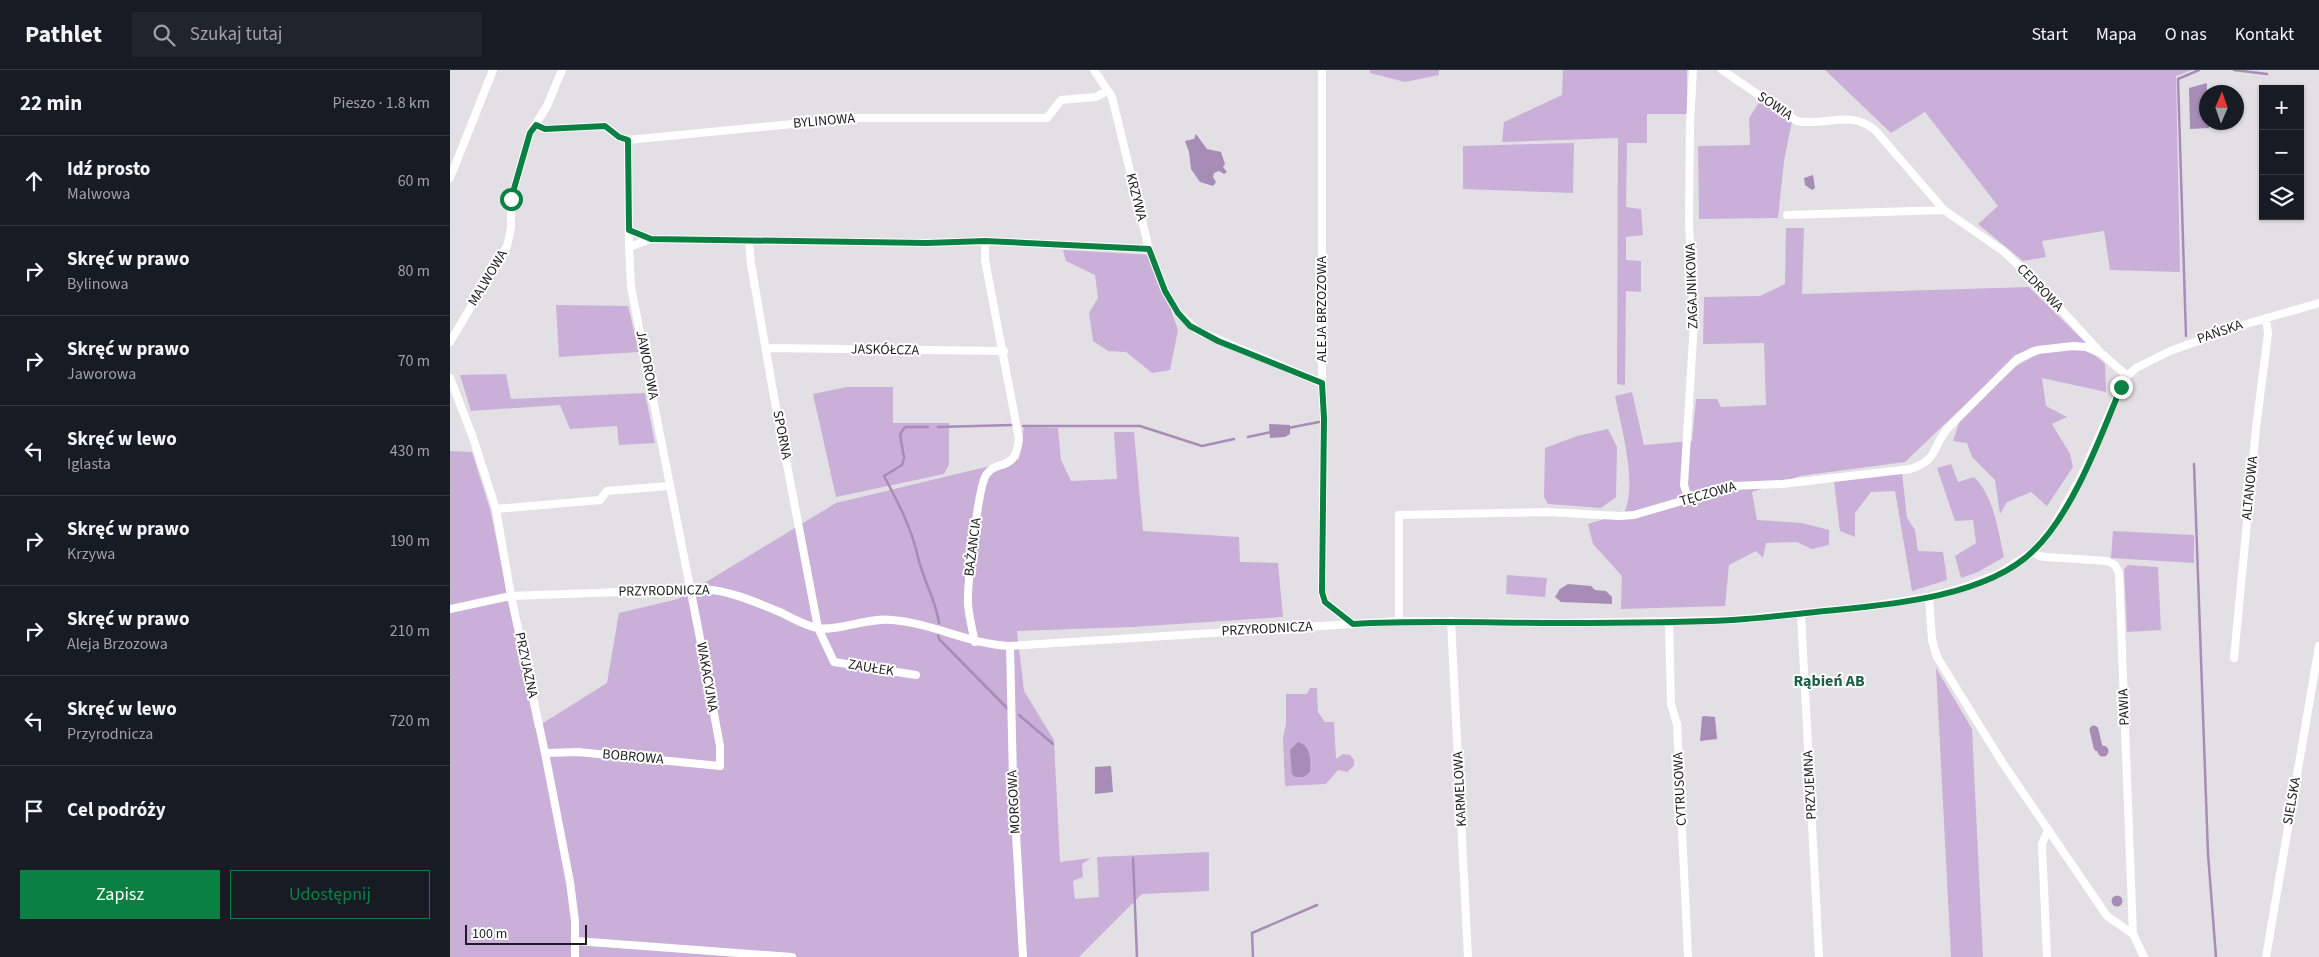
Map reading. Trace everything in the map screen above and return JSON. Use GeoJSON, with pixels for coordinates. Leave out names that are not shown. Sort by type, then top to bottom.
{"type":"FeatureCollection","features":[{"type":"Feature","properties":{"kind":"street"},"geometry":{"type":"LineString","coordinates":[[450,178],[493,70]]}},
{"type":"Feature","properties":{"kind":"street","name":"MALWOWA"},"geometry":{"type":"LineString","coordinates":[[450,342],[508,246],[511,228],[511,199],[530,133],[536,125],[562,70]]}},
{"type":"Feature","properties":{"kind":"street","name":"KRZYWA"},"geometry":{"type":"LineString","coordinates":[[1094,70],[1114,107],[1149,249],[1165,291],[1178,313],[1190,326],[1218,341],[1322,383]]}},
{"type":"Feature","properties":{"kind":"street","name":"ALEJA BRZOZOWA"},"geometry":{"type":"LineString","coordinates":[[1322,70],[1322,383],[1324,418],[1322,592],[1325,602],[1353,624]]}},
{"type":"Feature","properties":{"kind":"street","name":"ZAGAJNIKOWA"},"geometry":{"type":"LineString","coordinates":[[1692,499],[1686,492],[1684,484],[1694,322],[1689,223],[1690,122],[1693,70]]}},
{"type":"Feature","properties":{"kind":"street","name":"SOWIA"},"geometry":{"type":"LineString","coordinates":[[1722,70],[1797,121],[1854,120],[1864,122]]}},
{"type":"Feature","properties":{"kind":"street","name":"BYLINOWA"},"geometry":{"type":"LineString","coordinates":[[628,140],[854,118],[1047,118],[1061,100],[1096,97],[1107,91]]}},
{"type":"Feature","properties":{"kind":"street","name":"CEDROWA"},"geometry":{"type":"LineString","coordinates":[[1864,122],[1874,130],[1944,210],[2003,251],[2031,277],[2101,353],[2127,376]]}},
{"type":"Feature","properties":{"kind":"street"},"geometry":{"type":"LineString","coordinates":[[536,125],[545,129],[605,126],[619,137],[628,140]]}},
{"type":"Feature","properties":{"kind":"street","name":"JAWOROWA"},"geometry":{"type":"LineString","coordinates":[[628,140],[631,287],[647,360],[669,486],[691,588]]}},
{"type":"Feature","properties":{"kind":"street"},"geometry":{"type":"LineString","coordinates":[[1787,215],[1944,210]]}},
{"type":"Feature","properties":{"kind":"street"},"geometry":{"type":"LineString","coordinates":[[629,230],[651,239],[927,243],[985,241],[1149,249]]}},
{"type":"Feature","properties":{"kind":"street"},"geometry":{"type":"LineString","coordinates":[[629,247],[651,239]]}},
{"type":"Feature","properties":{"kind":"street","name":"SPORNA"},"geometry":{"type":"LineString","coordinates":[[749,241],[751,264],[818,628]]}},
{"type":"Feature","properties":{"kind":"street"},"geometry":{"type":"LineString","coordinates":[[985,241],[985,260],[1004,351]]}},
{"type":"Feature","properties":{"kind":"street","name":"PAŃSKA"},"geometry":{"type":"LineString","coordinates":[[2127,376],[2149,360],[2170,350],[2266,318],[2319,303]]}},
{"type":"Feature","properties":{"kind":"street","name":"ALTANOWA"},"geometry":{"type":"LineString","coordinates":[[2234,658],[2256,428],[2268,334],[2266,318]]}},
{"type":"Feature","properties":{"kind":"street","name":"TĘCZOWA"},"geometry":{"type":"LineString","coordinates":[[1400,621],[1399,515],[1548,512],[1619,516],[1634,515],[1734,486],[1807,482],[1910,468],[1924,464],[1935,452],[1941,437],[1948,428],[2017,359],[2038,350],[2072,346],[2086,347],[2101,353]]}},
{"type":"Feature","properties":{"kind":"street","name":"JASKÓŁCZA"},"geometry":{"type":"LineString","coordinates":[[766,348],[1004,351]]}},
{"type":"Feature","properties":{"kind":"street","name":"BAŻANCIA"},"geometry":{"type":"LineString","coordinates":[[975,642],[969,617],[968,596],[981,492],[986,475],[994,469],[1006,465],[1013,459],[1018,450],[1019,439],[1004,351]]}},
{"type":"Feature","properties":{"kind":"street","name":"PRZYRODNICZA"},"geometry":{"type":"LineString","coordinates":[[450,609],[511,596],[691,588],[718,590],[734,594],[818,628],[837,627],[866,620],[892,620],[914,624],[975,642],[1010,646],[1400,621],[1451,620],[1560,623],[1733,620],[1864,607],[1929,597],[1965,587],[1998,574],[2034,550],[2053,527],[2081,477],[2127,376]]}},
{"type":"Feature","properties":{"kind":"street","name":"PRZYJAZNA"},"geometry":{"type":"LineString","coordinates":[[450,378],[472,435],[496,509],[511,596],[545,753],[570,882],[576,941],[575,957]]}},
{"type":"Feature","properties":{"kind":"street"},"geometry":{"type":"LineString","coordinates":[[496,509],[600,500],[607,491],[669,486]]}},
{"type":"Feature","properties":{"kind":"street","name":"PAWIA"},"geometry":{"type":"LineString","coordinates":[[2034,550],[2039,556],[2046,558],[2107,561],[2115,565],[2119,573],[2133,934],[2144,957]]}},
{"type":"Feature","properties":{"kind":"street","name":"WAKACYJNA"},"geometry":{"type":"LineString","coordinates":[[691,588],[720,746],[720,766]]}},
{"type":"Feature","properties":{"kind":"street","name":"PAWIA"},"geometry":{"type":"LineString","coordinates":[[1929,597],[1932,640],[1937,657],[2002,762],[2107,916],[2133,934]]}},
{"type":"Feature","properties":{"kind":"street","name":"PRZYJEMNA"},"geometry":{"type":"LineString","coordinates":[[1801,613],[1819,957]]}},
{"type":"Feature","properties":{"kind":"street","name":"KARMELOWA"},"geometry":{"type":"LineString","coordinates":[[1451,620],[1468,957]]}},
{"type":"Feature","properties":{"kind":"street","name":"CYTRUSOWA"},"geometry":{"type":"LineString","coordinates":[[1669,621],[1671,704],[1677,724],[1688,957]]}},
{"type":"Feature","properties":{"kind":"street","name":"ZAUŁEK"},"geometry":{"type":"LineString","coordinates":[[818,628],[834,662],[916,675]]}},
{"type":"Feature","properties":{"kind":"street","name":"MORGOWA"},"geometry":{"type":"LineString","coordinates":[[1010,646],[1013,780],[1023,957]]}},
{"type":"Feature","properties":{"kind":"street","name":"SIELSKA"},"geometry":{"type":"LineString","coordinates":[[2266,957],[2319,646]]}},
{"type":"Feature","properties":{"kind":"street","name":"BOBROWA"},"geometry":{"type":"LineString","coordinates":[[545,753],[578,752],[720,766]]}},
{"type":"Feature","properties":{"kind":"street"},"geometry":{"type":"LineString","coordinates":[[2048,830],[2042,844],[2048,957]]}},
{"type":"Feature","properties":{"kind":"street"},"geometry":{"type":"LineString","coordinates":[[576,941],[792,957]]}},
{"type":"Feature","properties":{"kind":"shaded area"},"geometry":{"type":"Polygon","coordinates":[[[1370,70],[1439,70],[1439,75],[1405,82],[1370,73],[1370,70]]]}},
{"type":"Feature","properties":{"kind":"shaded area"},"geometry":{"type":"Polygon","coordinates":[[[1563,70],[1687,70],[1687,114],[1647,114],[1647,143],[1627,143],[1626,207],[1641,209],[1643,235],[1626,237],[1626,260],[1641,261],[1641,292],[1626,291],[1625,385],[1617,384],[1618,138],[1502,142],[1504,122],[1562,95],[1563,70]]]}},
{"type":"Feature","properties":{"kind":"shaded area"},"geometry":{"type":"Polygon","coordinates":[[[1825,70],[2192,70],[2176,76],[2180,272],[2110,270],[2104,231],[2042,241],[2046,257],[2023,261],[1978,224],[1998,206],[1925,112],[1891,133],[1825,70]]]}},
{"type":"Feature","properties":{"kind":"shaded area"},"geometry":{"type":"Polygon","coordinates":[[[2199,85],[2199,129],[2190,129],[2189,88],[2199,85]]]}},
{"type":"Feature","properties":{"kind":"shaded area"},"geometry":{"type":"Polygon","coordinates":[[[1760,101],[1792,121],[1784,161],[1778,218],[1699,219],[1698,146],[1750,145],[1749,118],[1760,101]]]}},
{"type":"Feature","properties":{"kind":"shaded area"},"geometry":{"type":"Polygon","coordinates":[[[1196,134],[1207,149],[1221,152],[1225,164],[1223,167],[1227,172],[1224,174],[1219,171],[1214,173],[1213,177],[1216,182],[1213,186],[1200,182],[1191,169],[1189,152],[1185,141],[1194,139],[1196,134]]]}},
{"type":"Feature","properties":{"kind":"shaded area"},"geometry":{"type":"Polygon","coordinates":[[[1574,143],[1573,193],[1463,189],[1463,146],[1574,143]]]}},
{"type":"Feature","properties":{"kind":"shaded area"},"geometry":{"type":"Polygon","coordinates":[[[1813,175],[1815,188],[1812,190],[1805,185],[1804,178],[1813,175]]]}},
{"type":"Feature","properties":{"kind":"shaded area"},"geometry":{"type":"Polygon","coordinates":[[[1786,228],[1804,228],[1802,294],[2029,287],[2086,343],[2032,347],[2017,355],[1905,462],[1800,476],[1752,492],[1757,520],[1802,523],[1829,530],[1829,545],[1812,549],[1797,542],[1766,543],[1763,558],[1756,551],[1729,565],[1725,606],[1621,609],[1622,576],[1593,544],[1588,524],[1624,513],[1628,501],[1629,472],[1627,455],[1615,396],[1632,392],[1644,445],[1692,441],[1696,399],[1717,399],[1721,407],[1766,405],[1764,343],[1703,344],[1704,297],[1760,296],[1785,284],[1786,228]]]}},
{"type":"Feature","properties":{"kind":"shaded area"},"geometry":{"type":"Polygon","coordinates":[[[1063,250],[1152,255],[1178,330],[1170,370],[1152,373],[1126,352],[1108,351],[1093,341],[1089,313],[1098,298],[1095,275],[1066,261],[1063,250]]]}},
{"type":"Feature","properties":{"kind":"shaded area"},"geometry":{"type":"Polygon","coordinates":[[[556,305],[628,306],[639,352],[559,357],[556,305]]]}},
{"type":"Feature","properties":{"kind":"shaded area"},"geometry":{"type":"Polygon","coordinates":[[[2047,348],[2078,348],[2097,357],[2105,364],[2106,392],[2042,378],[2046,406],[2067,417],[2052,424],[2070,454],[2073,467],[2047,506],[2031,492],[2007,502],[2000,514],[1995,480],[1972,457],[1967,443],[1953,441],[1960,420],[2015,367],[2047,348]]]}},
{"type":"Feature","properties":{"kind":"shaded area"},"geometry":{"type":"Polygon","coordinates":[[[506,374],[511,399],[645,393],[655,443],[619,445],[617,426],[570,429],[560,405],[471,411],[460,375],[506,374]]]}},
{"type":"Feature","properties":{"kind":"shaded area"},"geometry":{"type":"Polygon","coordinates":[[[847,387],[893,387],[893,423],[949,423],[949,465],[944,474],[836,497],[813,394],[847,387]]]}},
{"type":"Feature","properties":{"kind":"shaded area"},"geometry":{"type":"Polygon","coordinates":[[[1269,424],[1290,425],[1290,434],[1285,437],[1270,438],[1269,424]]]}},
{"type":"Feature","properties":{"kind":"shaded area"},"geometry":{"type":"Polygon","coordinates":[[[1024,427],[1058,428],[1061,460],[1071,481],[1117,479],[1114,432],[1134,432],[1143,531],[1239,537],[1240,562],[1278,563],[1283,617],[1132,627],[1017,631],[1024,691],[1054,740],[1060,862],[1091,858],[1082,864],[1083,877],[1073,881],[1075,899],[1099,897],[1097,857],[1209,852],[1209,891],[1142,894],[1079,957],[450,957],[450,451],[472,452],[490,509],[535,728],[607,683],[619,613],[678,599],[836,503],[1019,459],[1024,427]]]}},
{"type":"Feature","properties":{"kind":"shaded area"},"geometry":{"type":"Polygon","coordinates":[[[1608,429],[1617,447],[1616,497],[1601,508],[1548,504],[1544,497],[1545,448],[1577,436],[1608,429]]]}},
{"type":"Feature","properties":{"kind":"shaded area"},"geometry":{"type":"Polygon","coordinates":[[[1951,464],[1958,482],[1974,477],[1981,485],[1991,504],[2004,557],[1978,572],[1961,578],[1955,556],[1976,543],[1973,520],[1955,521],[1937,468],[1951,464]]]}},
{"type":"Feature","properties":{"kind":"shaded area"},"geometry":{"type":"Polygon","coordinates":[[[1902,472],[1907,518],[1915,530],[1918,551],[1943,552],[1947,580],[1912,591],[1895,491],[1871,492],[1855,513],[1855,537],[1840,531],[1834,481],[1902,472]]]}},
{"type":"Feature","properties":{"kind":"shaded area"},"geometry":{"type":"Polygon","coordinates":[[[2113,531],[2194,535],[2194,563],[2111,558],[2113,531]]]}},
{"type":"Feature","properties":{"kind":"shaded area"},"geometry":{"type":"Polygon","coordinates":[[[2128,565],[2158,567],[2161,630],[2127,632],[2124,569],[2128,565]]]}},
{"type":"Feature","properties":{"kind":"shaded area"},"geometry":{"type":"Polygon","coordinates":[[[1507,575],[1547,578],[1545,597],[1506,594],[1507,575]]]}},
{"type":"Feature","properties":{"kind":"shaded area"},"geometry":{"type":"Polygon","coordinates":[[[1568,584],[1591,586],[1595,590],[1606,591],[1612,597],[1612,604],[1561,602],[1555,597],[1560,589],[1568,584]]]}},
{"type":"Feature","properties":{"kind":"shaded area"},"geometry":{"type":"Polygon","coordinates":[[[1936,668],[1972,729],[1983,957],[1951,957],[1936,668]]]}},
{"type":"Feature","properties":{"kind":"shaded area"},"geometry":{"type":"Polygon","coordinates":[[[1310,688],[1317,688],[1318,712],[1325,722],[1334,722],[1336,759],[1343,754],[1350,755],[1354,760],[1354,766],[1347,772],[1338,770],[1326,784],[1285,786],[1283,738],[1286,724],[1286,694],[1307,694],[1310,688]]]}},
{"type":"Feature","properties":{"kind":"shaded area"},"geometry":{"type":"Polygon","coordinates":[[[1702,717],[1715,717],[1717,739],[1700,741],[1702,717]]]}},
{"type":"Feature","properties":{"kind":"shaded area"},"geometry":{"type":"Polygon","coordinates":[[[1298,742],[1308,750],[1310,758],[1310,772],[1304,777],[1295,777],[1292,774],[1290,750],[1298,742]]]}},
{"type":"Feature","properties":{"kind":"shaded area"},"geometry":{"type":"Polygon","coordinates":[[[2103,745],[2109,751],[2103,757],[2097,751],[2103,745]]]}},
{"type":"Feature","properties":{"kind":"shaded area"},"geometry":{"type":"Polygon","coordinates":[[[1111,766],[1113,792],[1095,794],[1095,767],[1111,766]]]}},
{"type":"Feature","properties":{"kind":"shaded area"},"geometry":{"type":"Polygon","coordinates":[[[2117,895],[2123,901],[2117,907],[2111,901],[2117,895]]]}},
{"type":"Feature","properties":{"kind":"waterway"},"geometry":{"type":"LineString","coordinates":[[2186,336],[2178,79],[2199,70]]}},
{"type":"Feature","properties":{"kind":"waterway"},"geometry":{"type":"LineString","coordinates":[[2234,70],[2267,74]]}},
{"type":"Feature","properties":{"kind":"waterway"},"geometry":{"type":"LineString","coordinates":[[1288,428],[1319,422]]}},
{"type":"Feature","properties":{"kind":"waterway"},"geometry":{"type":"LineString","coordinates":[[938,427],[1012,425]]}},
{"type":"Feature","properties":{"kind":"waterway"},"geometry":{"type":"LineString","coordinates":[[1023,426],[1140,426],[1202,446],[1234,439]]}},
{"type":"Feature","properties":{"kind":"waterway"},"geometry":{"type":"LineString","coordinates":[[928,427],[905,427],[900,434],[904,458],[902,465],[884,476],[908,526],[939,623]]}},
{"type":"Feature","properties":{"kind":"waterway"},"geometry":{"type":"LineString","coordinates":[[1248,437],[1271,432]]}},
{"type":"Feature","properties":{"kind":"waterway"},"geometry":{"type":"LineString","coordinates":[[2194,464],[2208,854],[2216,957]]}},
{"type":"Feature","properties":{"kind":"waterway"},"geometry":{"type":"LineString","coordinates":[[938,635],[939,639],[1008,709]]}},
{"type":"Feature","properties":{"kind":"waterway"},"geometry":{"type":"LineString","coordinates":[[1019,715],[1053,744]]}},
{"type":"Feature","properties":{"kind":"waterway"},"geometry":{"type":"LineString","coordinates":[[2094,730],[2098,747]]}},
{"type":"Feature","properties":{"kind":"waterway"},"geometry":{"type":"LineString","coordinates":[[1133,858],[1137,957]]}},
{"type":"Feature","properties":{"kind":"waterway"},"geometry":{"type":"LineString","coordinates":[[1253,957],[1252,933],[1317,905]]}},
{"type":"Feature","properties":{"kind":"district","name":"Rąbień AB"},"geometry":{"type":"Point","coordinates":[1829,681]}},
{"type":"Feature","properties":{"kind":"route"},"geometry":{"type":"LineString","coordinates":[[511,199],[530,133],[536,125],[545,129],[605,126],[619,137],[628,140],[629,230],[651,239],[927,243],[985,241],[1149,249],[1165,291],[1173,306],[1190,326],[1218,341],[1322,383],[1324,418],[1322,592],[1325,602],[1353,624],[1451,620],[1560,623],[1733,620],[1906,602],[1965,587],[2013,566],[2024,559],[2044,539],[2053,527],[2081,477],[2121,387]]}}]}
